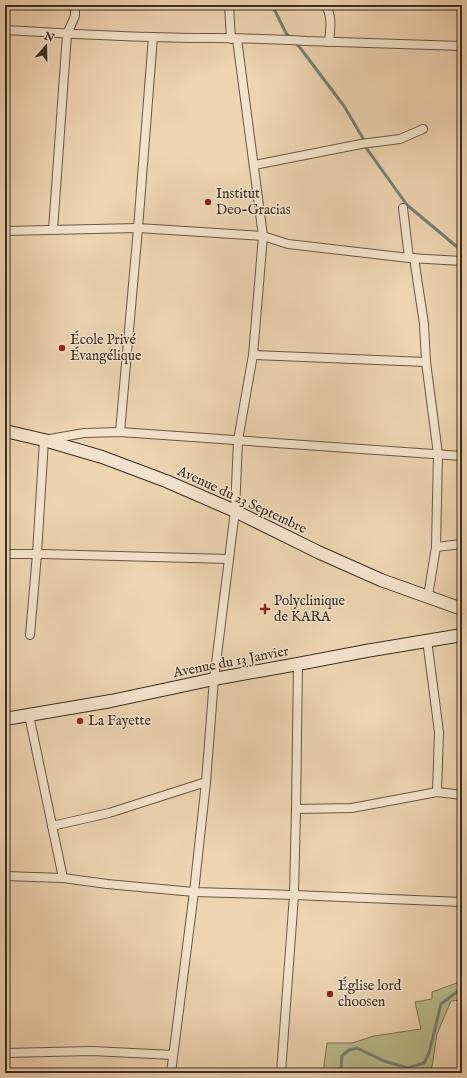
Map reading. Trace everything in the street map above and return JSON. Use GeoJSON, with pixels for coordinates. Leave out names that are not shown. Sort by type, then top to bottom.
{"type":"FeatureCollection","features":[{"type":"Feature","properties":{"kind":"main road","name":"Avenue du 23 Septembre"},"geometry":{"type":"LineString","coordinates":[[5,431],[44,440],[102,457],[159,478],[235,511],[318,552],[381,580],[462,609]]}},
{"type":"Feature","properties":{"kind":"main road","name":"Avenue du 13 Janvier"},"geometry":{"type":"LineString","coordinates":[[5,719],[111,702],[214,679],[462,635]]}},
{"type":"Feature","properties":{"kind":"street"},"geometry":{"type":"LineString","coordinates":[[53,230],[67,34],[75,16],[75,5]]}},
{"type":"Feature","properties":{"kind":"street"},"geometry":{"type":"LineString","coordinates":[[171,1073],[194,892],[206,782],[214,679],[235,511],[238,440],[253,355],[263,236],[254,165],[229,5]]}},
{"type":"Feature","properties":{"kind":"street"},"geometry":{"type":"LineString","coordinates":[[325,5],[328,8],[330,20],[329,42]]}},
{"type":"Feature","properties":{"kind":"street"},"geometry":{"type":"LineString","coordinates":[[5,30],[67,34],[462,46]]}},
{"type":"Feature","properties":{"kind":"street"},"geometry":{"type":"LineString","coordinates":[[120,432],[153,37]]}},
{"type":"Feature","properties":{"kind":"street"},"geometry":{"type":"LineString","coordinates":[[254,165],[361,144],[400,139],[423,129]]}},
{"type":"Feature","properties":{"kind":"street"},"geometry":{"type":"LineString","coordinates":[[403,208],[424,324],[426,362],[438,454],[436,547],[428,596]]}},
{"type":"Feature","properties":{"kind":"street"},"geometry":{"type":"LineString","coordinates":[[5,231],[138,228],[263,236],[288,244],[412,258],[462,261]]}},
{"type":"Feature","properties":{"kind":"street"},"geometry":{"type":"LineString","coordinates":[[253,355],[426,362]]}},
{"type":"Feature","properties":{"kind":"street"},"geometry":{"type":"LineString","coordinates":[[30,636],[44,440],[84,433],[120,432],[462,456]]}},
{"type":"Feature","properties":{"kind":"street"},"geometry":{"type":"LineString","coordinates":[[436,547],[462,544]]}},
{"type":"Feature","properties":{"kind":"street"},"geometry":{"type":"LineString","coordinates":[[5,554],[229,559]]}},
{"type":"Feature","properties":{"kind":"street"},"geometry":{"type":"LineString","coordinates":[[427,640],[439,732],[437,792]]}},
{"type":"Feature","properties":{"kind":"street"},"geometry":{"type":"LineString","coordinates":[[281,1073],[294,895],[298,664]]}},
{"type":"Feature","properties":{"kind":"street"},"geometry":{"type":"LineString","coordinates":[[29,715],[63,878]]}},
{"type":"Feature","properties":{"kind":"street"},"geometry":{"type":"LineString","coordinates":[[52,826],[109,813],[206,782]]}},
{"type":"Feature","properties":{"kind":"street"},"geometry":{"type":"LineString","coordinates":[[296,809],[352,808],[437,792],[462,795]]}},
{"type":"Feature","properties":{"kind":"street"},"geometry":{"type":"LineString","coordinates":[[5,876],[63,878],[107,884],[194,892],[462,902]]}},
{"type":"Feature","properties":{"kind":"street"},"geometry":{"type":"LineString","coordinates":[[5,1053],[92,1051],[173,1054]]}},
{"type":"Feature","properties":{"kind":"green space"},"geometry":{"type":"Polygon","coordinates":[[[462,981],[462,1000],[451,1001],[437,1034],[432,1067],[422,1073],[323,1073],[327,1043],[352,1043],[374,1036],[421,1029],[415,1002],[432,999],[432,992],[462,981]]]}},
{"type":"Feature","properties":{"kind":"waterway"},"geometry":{"type":"LineString","coordinates":[[272,5],[286,33],[291,38]]}},
{"type":"Feature","properties":{"kind":"waterway"},"geometry":{"type":"LineString","coordinates":[[295,42],[344,106],[364,140],[367,149],[407,205],[462,251]]}},
{"type":"Feature","properties":{"kind":"waterway"},"geometry":{"type":"LineString","coordinates":[[343,1073],[341,1069],[342,1056],[349,1050],[357,1048],[384,1061],[408,1068],[424,1063],[429,1053],[441,1004],[462,988]]}},
{"type":"Feature","properties":{"kind":"place","name":"Institut Deo-Gracias"},"geometry":{"type":"Point","coordinates":[208,202]}},
{"type":"Feature","properties":{"kind":"place","name":"École Privé Évangélique"},"geometry":{"type":"Point","coordinates":[62,348]}},
{"type":"Feature","properties":{"kind":"place","name":"Polyclinique de KARA"},"geometry":{"type":"Point","coordinates":[265,609]}},
{"type":"Feature","properties":{"kind":"place","name":"La Fayette"},"geometry":{"type":"Point","coordinates":[80,721]}},
{"type":"Feature","properties":{"kind":"place","name":"Église lord choosen"},"geometry":{"type":"Point","coordinates":[330,994]}}]}
